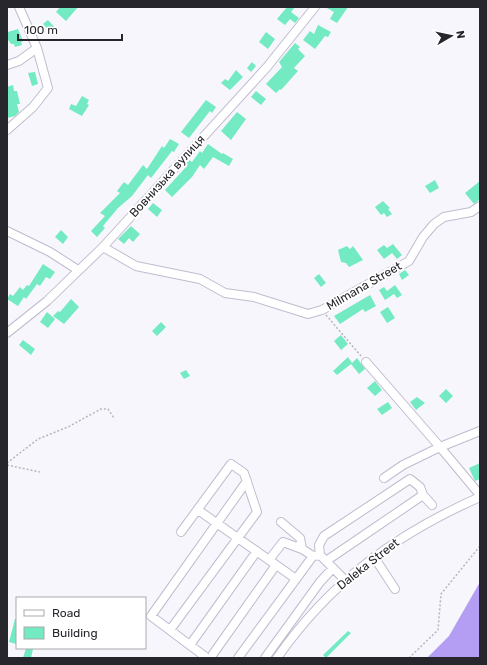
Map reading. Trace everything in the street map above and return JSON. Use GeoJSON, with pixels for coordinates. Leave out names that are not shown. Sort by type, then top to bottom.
{"type":"FeatureCollection","features":[{"type":"Feature","properties":{"kind":"street"},"geometry":{"type":"LineString","coordinates":[[7,130],[33,107],[48,88],[38,48],[20,7]]}},
{"type":"Feature","properties":{"kind":"street","name":"Вовнизька вулиця"},"geometry":{"type":"LineString","coordinates":[[7,333],[47,301],[103,247],[267,67],[315,7]]}},
{"type":"Feature","properties":{"kind":"street"},"geometry":{"type":"LineString","coordinates":[[7,65],[19,61],[38,48]]}},
{"type":"Feature","properties":{"kind":"street","name":"Milmana Street"},"geometry":{"type":"LineString","coordinates":[[103,247],[136,266],[200,279],[225,293],[259,298],[308,314],[322,310],[409,261],[423,237],[434,224],[444,217],[471,212],[480,206]]}},
{"type":"Feature","properties":{"kind":"street"},"geometry":{"type":"LineString","coordinates":[[7,231],[50,252],[78,270]]}},
{"type":"Feature","properties":{"kind":"street"},"geometry":{"type":"LineString","coordinates":[[366,362],[440,447],[480,496]]}},
{"type":"Feature","properties":{"kind":"street"},"geometry":{"type":"LineString","coordinates":[[384,478],[403,465],[440,447],[480,431]]}},
{"type":"Feature","properties":{"kind":"street"},"geometry":{"type":"LineString","coordinates":[[170,630],[257,512],[244,473],[231,464],[181,532]]}},
{"type":"Feature","properties":{"kind":"street"},"geometry":{"type":"LineString","coordinates":[[320,557],[319,545],[324,536],[410,478],[420,487],[423,495],[432,505]]}},
{"type":"Feature","properties":{"kind":"street"},"geometry":{"type":"LineString","coordinates":[[247,481],[151,616],[190,645],[210,656],[272,562],[283,542],[320,557],[345,580]]}},
{"type":"Feature","properties":{"kind":"street"},"geometry":{"type":"LineString","coordinates":[[238,658],[296,579],[320,557],[423,495]]}},
{"type":"Feature","properties":{"kind":"street","name":"Daleka Street"},"geometry":{"type":"LineString","coordinates":[[277,658],[311,614],[345,580],[374,557],[426,522],[480,496]]}},
{"type":"Feature","properties":{"kind":"street"},"geometry":{"type":"LineString","coordinates":[[198,510],[296,579]]}},
{"type":"Feature","properties":{"kind":"street"},"geometry":{"type":"LineString","coordinates":[[281,522],[300,538],[302,549]]}},
{"type":"Feature","properties":{"kind":"street"},"geometry":{"type":"LineString","coordinates":[[190,645],[257,551]]}},
{"type":"Feature","properties":{"kind":"street"},"geometry":{"type":"LineString","coordinates":[[374,557],[395,589]]}},
{"type":"Feature","properties":{"kind":"street"},"geometry":{"type":"LineString","coordinates":[[265,658],[320,582],[333,568]]}},
{"type":"Feature","properties":{"kind":"path"},"geometry":{"type":"LineString","coordinates":[[322,310],[366,362]]}},
{"type":"Feature","properties":{"kind":"path"},"geometry":{"type":"LineString","coordinates":[[7,464],[38,439],[68,427],[101,409],[108,409],[114,418]]}},
{"type":"Feature","properties":{"kind":"path"},"geometry":{"type":"LineString","coordinates":[[7,464],[40,472]]}},
{"type":"Feature","properties":{"kind":"path"},"geometry":{"type":"LineString","coordinates":[[409,658],[438,630],[441,594],[480,546]]}},
{"type":"Feature","properties":{"kind":"shaded area"},"geometry":{"type":"Polygon","coordinates":[[[480,582],[480,658],[427,658],[449,636],[480,582]]]}},
{"type":"Feature","properties":{"kind":"building"},"geometry":{"type":"Polygon","coordinates":[[[60,7],[78,7],[66,21],[56,12],[60,7]]]}},
{"type":"Feature","properties":{"kind":"building"},"geometry":{"type":"Polygon","coordinates":[[[287,7],[295,7],[291,12],[299,18],[295,23],[290,19],[285,25],[277,19],[287,7]]]}},
{"type":"Feature","properties":{"kind":"building"},"geometry":{"type":"Polygon","coordinates":[[[325,7],[348,7],[337,23],[330,19],[334,12],[325,7]]]}},
{"type":"Feature","properties":{"kind":"building"},"geometry":{"type":"Polygon","coordinates":[[[48,20],[58,31],[54,35],[43,24],[48,20]]]}},
{"type":"Feature","properties":{"kind":"building"},"geometry":{"type":"Polygon","coordinates":[[[318,25],[331,32],[328,37],[325,36],[315,49],[303,40],[310,31],[314,34],[318,25]]]}},
{"type":"Feature","properties":{"kind":"building"},"geometry":{"type":"Polygon","coordinates":[[[18,29],[23,41],[21,42],[22,45],[15,47],[14,44],[11,44],[8,40],[8,32],[18,29]]]}},
{"type":"Feature","properties":{"kind":"building"},"geometry":{"type":"Polygon","coordinates":[[[266,32],[275,39],[268,49],[259,42],[266,32]]]}},
{"type":"Feature","properties":{"kind":"building"},"geometry":{"type":"Polygon","coordinates":[[[295,43],[300,47],[298,49],[305,56],[294,68],[298,71],[281,90],[280,89],[276,93],[266,84],[282,67],[279,62],[295,43]]]}},
{"type":"Feature","properties":{"kind":"building"},"geometry":{"type":"Polygon","coordinates":[[[252,62],[256,66],[251,72],[247,68],[252,62]]]}},
{"type":"Feature","properties":{"kind":"building"},"geometry":{"type":"Polygon","coordinates":[[[236,70],[243,77],[230,90],[221,83],[225,79],[228,81],[236,70]]]}},
{"type":"Feature","properties":{"kind":"building"},"geometry":{"type":"Polygon","coordinates":[[[35,72],[38,84],[32,86],[28,73],[35,72]]]}},
{"type":"Feature","properties":{"kind":"building"},"geometry":{"type":"Polygon","coordinates":[[[13,85],[14,91],[17,91],[20,104],[17,104],[19,112],[15,116],[7,118],[7,87],[13,85]]]}},
{"type":"Feature","properties":{"kind":"building"},"geometry":{"type":"Polygon","coordinates":[[[256,91],[266,99],[261,105],[251,97],[256,91]]]}},
{"type":"Feature","properties":{"kind":"building"},"geometry":{"type":"Polygon","coordinates":[[[82,96],[89,100],[87,104],[89,105],[82,116],[69,109],[71,104],[76,106],[82,96]]]}},
{"type":"Feature","properties":{"kind":"building"},"geometry":{"type":"Polygon","coordinates":[[[206,100],[216,107],[212,113],[210,111],[189,138],[181,132],[206,100]]]}},
{"type":"Feature","properties":{"kind":"building"},"geometry":{"type":"Polygon","coordinates":[[[237,112],[246,119],[231,140],[221,131],[237,112]]]}},
{"type":"Feature","properties":{"kind":"building"},"geometry":{"type":"Polygon","coordinates":[[[170,139],[179,144],[174,152],[172,151],[151,178],[148,175],[132,196],[118,208],[103,226],[105,228],[97,237],[91,231],[105,216],[100,213],[120,193],[117,191],[124,182],[128,185],[143,165],[147,169],[162,146],[164,148],[170,139]]]}},
{"type":"Feature","properties":{"kind":"building"},"geometry":{"type":"Polygon","coordinates":[[[208,144],[222,154],[223,153],[233,159],[229,166],[213,157],[204,169],[200,165],[192,177],[172,197],[165,190],[186,167],[185,165],[189,160],[192,162],[200,151],[202,153],[208,144]]]}},
{"type":"Feature","properties":{"kind":"building"},"geometry":{"type":"Polygon","coordinates":[[[435,180],[439,188],[430,193],[425,186],[435,180]]]}},
{"type":"Feature","properties":{"kind":"building"},"geometry":{"type":"Polygon","coordinates":[[[480,181],[480,199],[474,204],[465,193],[480,181]]]}},
{"type":"Feature","properties":{"kind":"building"},"geometry":{"type":"Polygon","coordinates":[[[383,201],[390,208],[388,209],[392,214],[387,217],[384,213],[381,215],[375,207],[383,201]]]}},
{"type":"Feature","properties":{"kind":"building"},"geometry":{"type":"Polygon","coordinates":[[[153,203],[162,210],[157,217],[148,209],[153,203]]]}},
{"type":"Feature","properties":{"kind":"building"},"geometry":{"type":"Polygon","coordinates":[[[131,226],[140,234],[133,242],[129,238],[124,244],[118,239],[131,226]]]}},
{"type":"Feature","properties":{"kind":"building"},"geometry":{"type":"Polygon","coordinates":[[[61,230],[68,237],[63,244],[55,237],[61,230]]]}},
{"type":"Feature","properties":{"kind":"building"},"geometry":{"type":"Polygon","coordinates":[[[393,244],[402,255],[397,259],[392,253],[384,259],[377,250],[384,245],[387,248],[393,244]]]}},
{"type":"Feature","properties":{"kind":"building"},"geometry":{"type":"Polygon","coordinates":[[[347,246],[350,249],[353,246],[363,260],[349,267],[346,263],[341,262],[338,250],[347,246]]]}},
{"type":"Feature","properties":{"kind":"building"},"geometry":{"type":"Polygon","coordinates":[[[43,264],[55,272],[50,279],[46,277],[40,286],[37,284],[26,299],[24,297],[18,306],[7,299],[10,294],[13,296],[20,287],[23,290],[27,285],[29,286],[43,264]]]}},
{"type":"Feature","properties":{"kind":"building"},"geometry":{"type":"Polygon","coordinates":[[[405,270],[409,275],[402,280],[399,274],[405,270]]]}},
{"type":"Feature","properties":{"kind":"building"},"geometry":{"type":"Polygon","coordinates":[[[319,274],[326,283],[321,287],[314,278],[319,274]]]}},
{"type":"Feature","properties":{"kind":"building"},"geometry":{"type":"Polygon","coordinates":[[[395,285],[402,295],[397,298],[394,294],[385,300],[379,290],[384,287],[387,291],[395,285]]]}},
{"type":"Feature","properties":{"kind":"building"},"geometry":{"type":"Polygon","coordinates":[[[370,295],[376,306],[365,312],[363,309],[340,324],[334,316],[370,295]]]}},
{"type":"Feature","properties":{"kind":"building"},"geometry":{"type":"Polygon","coordinates":[[[71,299],[79,307],[64,324],[53,316],[58,311],[60,312],[71,299]]]}},
{"type":"Feature","properties":{"kind":"building"},"geometry":{"type":"Polygon","coordinates":[[[388,307],[395,318],[387,323],[380,312],[388,307]]]}},
{"type":"Feature","properties":{"kind":"building"},"geometry":{"type":"Polygon","coordinates":[[[47,312],[55,319],[48,328],[40,322],[47,312]]]}},
{"type":"Feature","properties":{"kind":"building"},"geometry":{"type":"Polygon","coordinates":[[[161,322],[166,327],[157,336],[152,331],[161,322]]]}},
{"type":"Feature","properties":{"kind":"building"},"geometry":{"type":"Polygon","coordinates":[[[341,335],[348,344],[341,350],[334,341],[341,335]]]}},
{"type":"Feature","properties":{"kind":"building"},"geometry":{"type":"Polygon","coordinates":[[[23,340],[35,349],[31,355],[19,345],[23,340]]]}},
{"type":"Feature","properties":{"kind":"building"},"geometry":{"type":"Polygon","coordinates":[[[348,357],[352,363],[357,358],[365,369],[359,374],[351,364],[337,375],[333,371],[348,357]]]}},
{"type":"Feature","properties":{"kind":"building"},"geometry":{"type":"Polygon","coordinates":[[[186,370],[190,376],[184,379],[180,373],[186,370]]]}},
{"type":"Feature","properties":{"kind":"building"},"geometry":{"type":"Polygon","coordinates":[[[375,381],[382,390],[375,396],[367,388],[375,381]]]}},
{"type":"Feature","properties":{"kind":"building"},"geometry":{"type":"Polygon","coordinates":[[[446,389],[453,396],[446,403],[439,396],[446,389]]]}},
{"type":"Feature","properties":{"kind":"building"},"geometry":{"type":"Polygon","coordinates":[[[417,397],[425,403],[416,410],[410,402],[417,397]]]}},
{"type":"Feature","properties":{"kind":"building"},"geometry":{"type":"Polygon","coordinates":[[[388,402],[392,408],[382,415],[377,409],[388,402]]]}},
{"type":"Feature","properties":{"kind":"building"},"geometry":{"type":"Polygon","coordinates":[[[480,463],[480,479],[475,481],[469,468],[480,463]]]}},
{"type":"Feature","properties":{"kind":"building"},"geometry":{"type":"Polygon","coordinates":[[[15,619],[16,619],[16,644],[9,642],[15,619]]]}},
{"type":"Feature","properties":{"kind":"building"},"geometry":{"type":"Polygon","coordinates":[[[348,631],[351,633],[326,658],[323,655],[348,631]]]}},
{"type":"Feature","properties":{"kind":"building"},"geometry":{"type":"Polygon","coordinates":[[[26,649],[33,649],[31,658],[23,658],[26,649]]]}}]}
